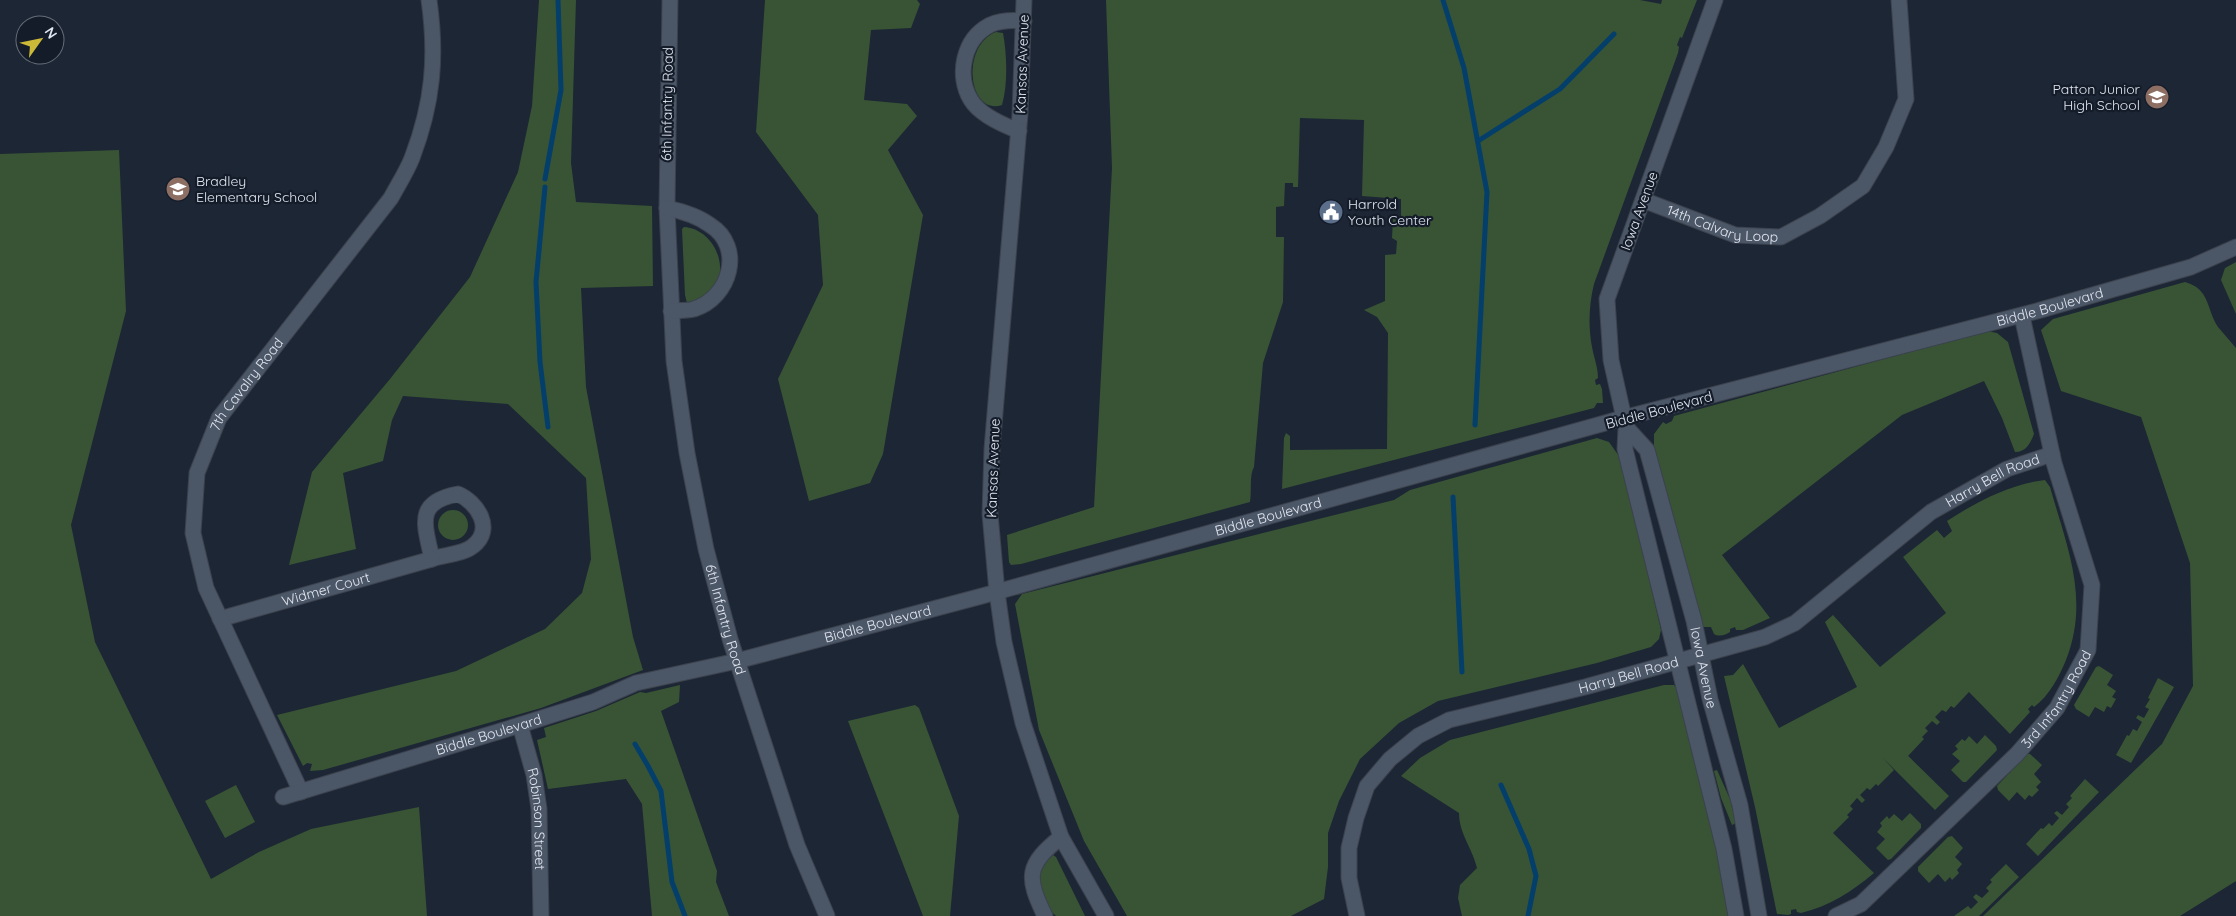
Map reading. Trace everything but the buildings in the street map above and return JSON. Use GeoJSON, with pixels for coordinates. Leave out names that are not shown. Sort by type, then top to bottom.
{"type":"FeatureCollection","features":[{"type":"Feature","properties":{"kind":"street","name":"7th Cavalry Road"},"geometry":{"type":"LineString","coordinates":[[302,792],[206,588],[193,533],[197,473],[219,418],[391,198],[412,158],[432,80],[434,40],[430,0]]}},
{"type":"Feature","properties":{"kind":"street","name":"6th Infantry Road"},"geometry":{"type":"LineString","coordinates":[[670,0],[667,208],[674,361],[687,453],[706,549],[737,661],[797,845],[826,916]]}},
{"type":"Feature","properties":{"kind":"street","name":"Kansas Avenue"},"geometry":{"type":"LineString","coordinates":[[1024,0],[1019,131],[992,450],[990,514],[997,592],[1004,642],[1023,723],[1062,837],[1106,916]]}},
{"type":"Feature","properties":{"kind":"street","name":"Iowa Avenue"},"geometry":{"type":"LineString","coordinates":[[1715,0],[1607,299],[1610,360],[1625,423],[1625,449],[1676,662],[1724,849],[1736,916]]}},
{"type":"Feature","properties":{"kind":"street","name":"14th Calvary Loop"},"geometry":{"type":"LineString","coordinates":[[1643,200],[1735,235],[1781,237],[1820,216],[1863,186],[1886,147],[1906,100],[1899,0]]}},
{"type":"Feature","properties":{"kind":"street"},"geometry":{"type":"LineString","coordinates":[[1019,131],[991,118],[972,101],[964,86],[962,68],[968,51],[978,35],[990,25],[1008,20],[1024,21]]}},
{"type":"Feature","properties":{"kind":"street"},"geometry":{"type":"LineString","coordinates":[[667,208],[679,211],[711,225],[723,240],[730,260],[727,281],[714,299],[693,310],[671,311]]}},
{"type":"Feature","properties":{"kind":"street","name":"Biddle Boulevard"},"geometry":{"type":"LineString","coordinates":[[283,797],[593,702],[636,683],[737,661],[2022,316],[2191,267],[2236,247]]}},
{"type":"Feature","properties":{"kind":"street","name":"3rd Infantry Road"},"geometry":{"type":"LineString","coordinates":[[1836,916],[1861,904],[2017,754],[2057,708],[2088,650],[2092,585],[2052,454],[2022,316]]}},
{"type":"Feature","properties":{"kind":"street","name":"Iowa Avenue"},"geometry":{"type":"LineString","coordinates":[[1625,423],[1646,450],[1701,655],[1710,699],[1740,805],[1759,916]]}},
{"type":"Feature","properties":{"kind":"street","name":"Harry Bell Road"},"geometry":{"type":"LineString","coordinates":[[1356,916],[1349,878],[1348,848],[1367,786],[1390,759],[1418,736],[1449,720],[1765,638],[1795,623],[1931,512],[2007,469],[2052,454]]}},
{"type":"Feature","properties":{"kind":"street","name":"Widmer Court"},"geometry":{"type":"LineString","coordinates":[[220,619],[432,559],[472,547],[480,539],[483,525],[480,512],[470,499],[458,494],[442,497],[431,505],[424,520],[432,559]]}},
{"type":"Feature","properties":{"kind":"street","name":"Robinson Street"},"geometry":{"type":"LineString","coordinates":[[520,725],[534,775],[539,809],[541,916]]}},
{"type":"Feature","properties":{"kind":"street"},"geometry":{"type":"LineString","coordinates":[[1045,916],[1032,891],[1033,871],[1039,857],[1062,837]]}},
{"type":"Feature","properties":{"kind":"green space"},"geometry":{"type":"Polygon","coordinates":[[[539,0],[576,0],[571,163],[576,202],[652,206],[653,286],[581,288],[586,387],[633,637],[643,670],[541,708],[323,770],[310,771],[312,764],[307,763],[303,766],[277,715],[456,671],[545,629],[582,593],[591,559],[586,478],[508,404],[403,396],[392,420],[383,461],[343,473],[356,549],[289,565],[312,472],[390,379],[470,277],[518,172],[532,106],[539,0]]]}},
{"type":"Feature","properties":{"kind":"green space"},"geometry":{"type":"Polygon","coordinates":[[[765,0],[917,0],[920,4],[911,28],[871,30],[864,100],[907,104],[917,116],[888,150],[923,215],[883,454],[870,483],[809,501],[778,379],[823,285],[818,215],[756,132],[765,0]]]}},
{"type":"Feature","properties":{"kind":"green space"},"geometry":{"type":"Polygon","coordinates":[[[1106,0],[1640,0],[1661,4],[1662,0],[1697,0],[1682,38],[1680,37],[1677,45],[1679,47],[1678,53],[1594,284],[1590,307],[1590,331],[1598,374],[1598,378],[1595,380],[1596,385],[1600,384],[1602,389],[1603,403],[1597,403],[1594,408],[1282,489],[1284,438],[1286,433],[1290,436],[1290,450],[1387,449],[1388,333],[1377,317],[1364,310],[1385,301],[1385,255],[1396,254],[1397,241],[1392,238],[1393,219],[1401,219],[1401,199],[1362,196],[1364,120],[1300,118],[1298,187],[1293,187],[1293,183],[1285,183],[1284,206],[1276,207],[1276,237],[1284,237],[1283,302],[1263,363],[1250,502],[1021,564],[1011,565],[1009,562],[1007,535],[1094,507],[1112,168],[1106,0]]]}},
{"type":"Feature","properties":{"kind":"green space"},"geometry":{"type":"Polygon","coordinates":[[[996,32],[1003,33],[1006,79],[1002,105],[991,106],[982,100],[976,90],[973,78],[973,64],[977,51],[985,40],[996,32]]]}},
{"type":"Feature","properties":{"kind":"green space"},"geometry":{"type":"Polygon","coordinates":[[[119,150],[126,311],[71,525],[95,642],[211,879],[259,852],[311,829],[419,807],[427,916],[0,916],[0,154],[119,150]]]}},
{"type":"Feature","properties":{"kind":"green space"},"geometry":{"type":"Polygon","coordinates":[[[684,227],[695,229],[704,235],[717,252],[720,262],[720,273],[711,293],[690,304],[687,303],[685,295],[682,229],[684,227]]]}},
{"type":"Feature","properties":{"kind":"green space"},"geometry":{"type":"Polygon","coordinates":[[[2236,262],[2236,314],[2221,280],[2225,268],[2236,262]]]}},
{"type":"Feature","properties":{"kind":"green space"},"geometry":{"type":"Polygon","coordinates":[[[2185,282],[2199,289],[2203,294],[2218,327],[2236,348],[2236,881],[2180,916],[1983,916],[2162,744],[2193,686],[2190,563],[2141,417],[2061,391],[2041,330],[2053,319],[2185,282]]]}},
{"type":"Feature","properties":{"kind":"green space"},"geometry":{"type":"Polygon","coordinates":[[[1987,331],[1997,333],[2008,342],[2034,434],[2027,447],[2022,451],[2015,452],[2002,418],[1984,381],[1902,415],[1722,555],[1770,618],[1743,630],[1736,630],[1735,627],[1730,629],[1730,632],[1722,635],[1714,634],[1711,627],[1703,627],[1698,619],[1654,447],[1654,434],[1663,422],[1666,424],[1672,421],[1674,416],[1987,331]]]}},
{"type":"Feature","properties":{"kind":"green space"},"geometry":{"type":"Polygon","coordinates":[[[1597,438],[1609,442],[1621,459],[1661,630],[1659,639],[1651,647],[1597,663],[1438,701],[1399,723],[1360,759],[1339,801],[1328,833],[1328,867],[1324,899],[1291,916],[1127,916],[1084,841],[1039,730],[1015,604],[1022,594],[1394,500],[1410,490],[1597,438]]]}},
{"type":"Feature","properties":{"kind":"green space"},"geometry":{"type":"Polygon","coordinates":[[[2045,480],[2050,487],[2069,552],[2076,594],[2073,638],[2060,673],[2044,697],[2034,707],[2032,705],[2028,709],[2030,712],[2010,734],[1969,692],[1954,708],[1951,706],[1946,712],[1942,710],[1935,717],[1940,722],[1937,725],[1932,721],[1925,728],[1928,731],[1922,737],[1924,739],[1908,756],[1949,796],[1935,810],[1882,757],[1894,770],[1878,786],[1876,784],[1870,790],[1867,788],[1860,795],[1865,800],[1862,803],[1857,798],[1850,806],[1853,809],[1847,815],[1849,817],[1833,833],[1874,873],[1831,902],[1801,913],[1797,912],[1796,909],[1791,910],[1791,914],[1788,915],[1777,914],[1755,807],[1724,676],[1733,675],[1743,664],[1779,728],[1857,687],[1825,622],[1833,615],[1880,667],[1946,613],[1903,557],[1937,530],[1944,538],[1952,531],[1947,521],[1970,507],[2019,485],[2045,480]]]}},
{"type":"Feature","properties":{"kind":"green space"},"geometry":{"type":"Polygon","coordinates":[[[453,510],[464,514],[468,525],[464,536],[453,540],[442,536],[438,525],[442,514],[453,510]]]}},
{"type":"Feature","properties":{"kind":"green space"},"geometry":{"type":"Polygon","coordinates":[[[2099,666],[2113,675],[2107,685],[2116,691],[2112,697],[2116,699],[2111,708],[2107,706],[2104,712],[2095,707],[2089,717],[2076,709],[2074,705],[2096,667],[2099,666]]]}},
{"type":"Feature","properties":{"kind":"green space"},"geometry":{"type":"Polygon","coordinates":[[[2158,678],[2174,687],[2131,763],[2116,755],[2127,735],[2129,736],[2133,729],[2137,731],[2142,722],[2136,718],[2138,715],[2144,718],[2149,709],[2145,707],[2158,678]]]}},
{"type":"Feature","properties":{"kind":"green space"},"geometry":{"type":"Polygon","coordinates":[[[680,685],[679,702],[661,711],[717,871],[716,882],[729,916],[652,916],[642,804],[626,779],[548,789],[537,740],[546,737],[544,728],[596,711],[640,692],[646,693],[680,685]]]}},
{"type":"Feature","properties":{"kind":"green space"},"geometry":{"type":"Polygon","coordinates":[[[1664,685],[1674,685],[1679,691],[1719,860],[1728,916],[1462,916],[1458,898],[1460,885],[1477,868],[1461,828],[1459,813],[1401,776],[1420,758],[1450,740],[1664,685]]]}},
{"type":"Feature","properties":{"kind":"green space"},"geometry":{"type":"Polygon","coordinates":[[[915,705],[919,708],[959,816],[950,916],[923,916],[848,721],[915,705]]]}},
{"type":"Feature","properties":{"kind":"green space"},"geometry":{"type":"Polygon","coordinates":[[[1985,735],[1996,746],[1997,750],[1966,782],[1963,782],[1951,770],[1960,761],[1952,754],[1958,749],[1955,746],[1962,739],[1965,741],[1969,736],[1977,744],[1985,735]]]}},
{"type":"Feature","properties":{"kind":"green space"},"geometry":{"type":"Polygon","coordinates":[[[2027,754],[2030,754],[2042,765],[2034,774],[2041,782],[2036,787],[2039,790],[2032,797],[2029,795],[2025,800],[2017,792],[2009,801],[1998,790],[1997,786],[2027,754]]]}},
{"type":"Feature","properties":{"kind":"green space"},"geometry":{"type":"Polygon","coordinates":[[[1717,770],[1730,799],[1736,823],[1732,825],[1721,798],[1714,771],[1717,770]]]}},
{"type":"Feature","properties":{"kind":"green space"},"geometry":{"type":"Polygon","coordinates":[[[2085,779],[2099,792],[2038,856],[2026,844],[2041,828],[2043,829],[2049,823],[2052,826],[2059,818],[2054,813],[2057,811],[2062,815],[2069,807],[2066,804],[2072,798],[2070,796],[2085,779]]]}},
{"type":"Feature","properties":{"kind":"green space"},"geometry":{"type":"Polygon","coordinates":[[[236,785],[255,822],[225,838],[205,801],[236,785]]]}},
{"type":"Feature","properties":{"kind":"green space"},"geometry":{"type":"Polygon","coordinates":[[[1910,813],[1921,824],[1921,828],[1888,860],[1876,848],[1885,839],[1877,832],[1882,826],[1880,823],[1887,816],[1889,819],[1894,814],[1902,821],[1910,813]]]}},
{"type":"Feature","properties":{"kind":"green space"},"geometry":{"type":"Polygon","coordinates":[[[1952,836],[1963,848],[1955,857],[1962,864],[1957,870],[1959,873],[1952,880],[1950,877],[1945,882],[1938,874],[1929,883],[1918,871],[1918,867],[1948,837],[1952,836]]]}},
{"type":"Feature","properties":{"kind":"green space"},"geometry":{"type":"Polygon","coordinates":[[[1053,855],[1056,857],[1085,916],[1056,916],[1045,902],[1040,886],[1040,877],[1046,861],[1053,855]]]}},
{"type":"Feature","properties":{"kind":"green space"},"geometry":{"type":"Polygon","coordinates":[[[2006,864],[2019,877],[1979,916],[1954,916],[1968,906],[1971,909],[1978,902],[1973,897],[1976,894],[1982,898],[1989,891],[1986,888],[1992,882],[1990,880],[2006,864]]]}},
{"type":"Feature","properties":{"kind":"waterway"},"geometry":{"type":"LineString","coordinates":[[545,179],[561,90],[558,0]]}},
{"type":"Feature","properties":{"kind":"waterway"},"geometry":{"type":"LineString","coordinates":[[1443,0],[1464,68],[1487,192],[1475,425]]}},
{"type":"Feature","properties":{"kind":"waterway"},"geometry":{"type":"LineString","coordinates":[[1478,141],[1560,89],[1614,34]]}},
{"type":"Feature","properties":{"kind":"waterway"},"geometry":{"type":"LineString","coordinates":[[545,187],[536,282],[540,362],[548,427]]}},
{"type":"Feature","properties":{"kind":"waterway"},"geometry":{"type":"LineString","coordinates":[[1453,497],[1462,672]]}},
{"type":"Feature","properties":{"kind":"waterway"},"geometry":{"type":"LineString","coordinates":[[635,744],[661,791],[672,882],[685,916]]}},
{"type":"Feature","properties":{"kind":"waterway"},"geometry":{"type":"LineString","coordinates":[[1501,785],[1529,849],[1536,876],[1528,916]]}},
{"type":"Feature","properties":{"kind":"place","name":"Patton Junior High School"},"geometry":{"type":"Point","coordinates":[2157,97]}},
{"type":"Feature","properties":{"kind":"place","name":"Bradley Elementary School"},"geometry":{"type":"Point","coordinates":[178,189]}},
{"type":"Feature","properties":{"kind":"place","name":"Harrold Youth Center"},"geometry":{"type":"Point","coordinates":[1331,212]}}]}
